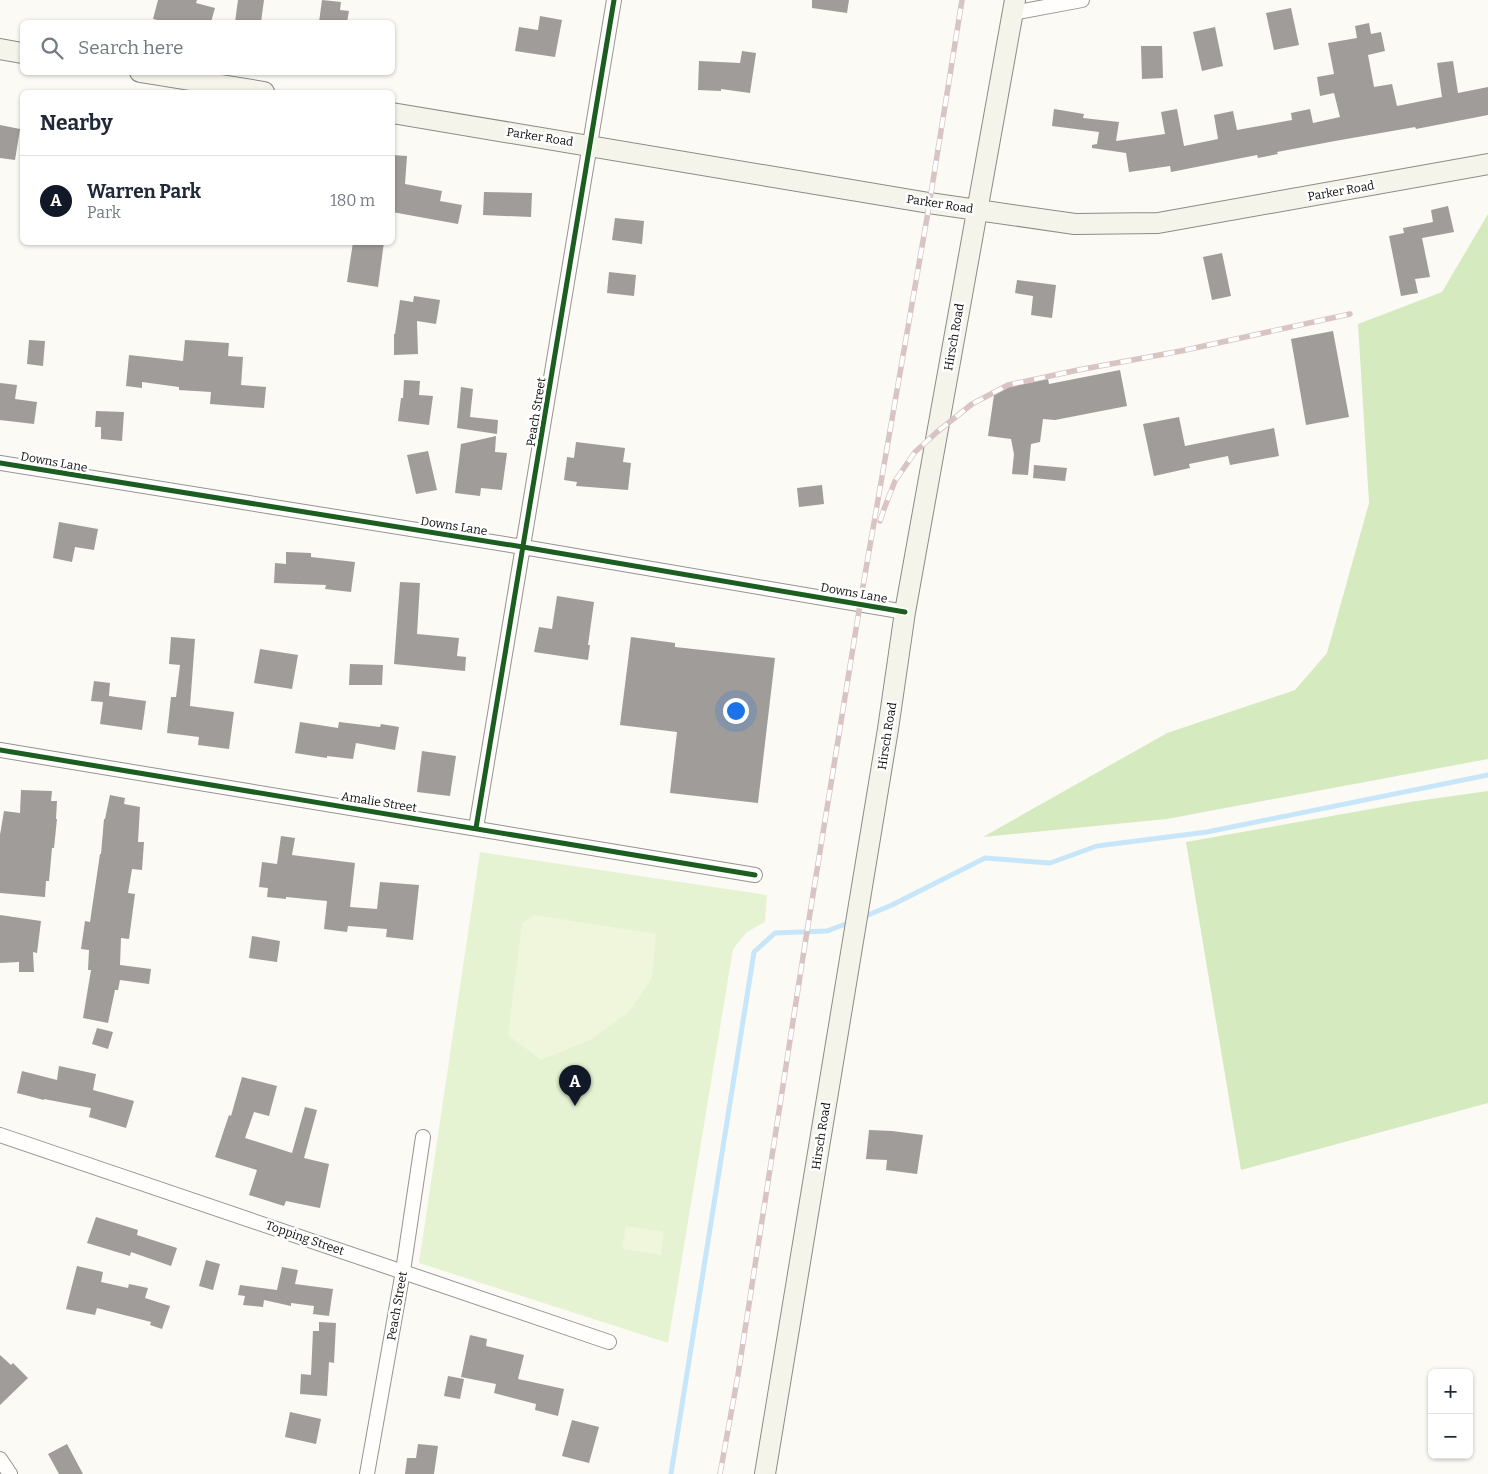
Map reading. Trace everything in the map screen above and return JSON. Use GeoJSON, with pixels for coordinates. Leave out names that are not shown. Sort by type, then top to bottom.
{"type":"FeatureCollection","features":[{"type":"Feature","properties":{"kind":"main road","name":"Hirsch Road"},"geometry":{"type":"LineString","coordinates":[[765,1474],[855,934],[905,612],[1014,7]]}},
{"type":"Feature","properties":{"kind":"main road"},"geometry":{"type":"LineString","coordinates":[[0,50],[20,53]]}},
{"type":"Feature","properties":{"kind":"main road"},"geometry":{"type":"LineString","coordinates":[[159,75],[252,90]]}},
{"type":"Feature","properties":{"kind":"main road","name":"Parker Road"},"geometry":{"type":"LineString","coordinates":[[395,114],[977,210],[1074,224],[1158,223],[1488,164]]}},
{"type":"Feature","properties":{"kind":"street","name":"Peach Street"},"geometry":{"type":"LineString","coordinates":[[476,828],[614,0]]}},
{"type":"Feature","properties":{"kind":"street"},"geometry":{"type":"LineString","coordinates":[[1014,7],[1082,0]]}},
{"type":"Feature","properties":{"kind":"street","name":"Downs Lane"},"geometry":{"type":"LineString","coordinates":[[0,463],[905,612]]}},
{"type":"Feature","properties":{"kind":"street","name":"Amalie Street"},"geometry":{"type":"LineString","coordinates":[[0,750],[755,875]]}},
{"type":"Feature","properties":{"kind":"street","name":"Topping Street"},"geometry":{"type":"LineString","coordinates":[[0,1134],[609,1342]]}},
{"type":"Feature","properties":{"kind":"street","name":"Peach Street"},"geometry":{"type":"LineString","coordinates":[[367,1474],[403,1271],[423,1137]]}},
{"type":"Feature","properties":{"kind":"street"},"geometry":{"type":"LineString","coordinates":[[0,1460],[10,1474]]}},
{"type":"Feature","properties":{"kind":"green space"},"geometry":{"type":"Polygon","coordinates":[[[1488,214],[1488,759],[1167,819],[983,837],[1167,733],[1295,690],[1327,653],[1369,503],[1358,324],[1442,292],[1488,214]]]}},
{"type":"Feature","properties":{"kind":"green space"},"geometry":{"type":"Polygon","coordinates":[[[1488,791],[1488,1103],[1241,1170],[1186,842],[1410,802],[1488,791]]]}},
{"type":"Feature","properties":{"kind":"green space"},"geometry":{"type":"Polygon","coordinates":[[[480,852],[767,895],[765,922],[747,932],[733,949],[668,1343],[419,1263],[480,852]]]}},
{"type":"Feature","properties":{"kind":"green space"},"geometry":{"type":"Polygon","coordinates":[[[534,915],[656,934],[652,978],[629,1012],[590,1040],[541,1060],[508,1035],[522,923],[534,915]]]}},
{"type":"Feature","properties":{"kind":"green space"},"geometry":{"type":"Polygon","coordinates":[[[626,1226],[664,1232],[661,1255],[622,1249],[626,1226]]]}},
{"type":"Feature","properties":{"kind":"building"},"geometry":{"type":"Polygon","coordinates":[[[158,0],[197,0],[196,3],[215,8],[212,20],[153,19],[158,0]]]}},
{"type":"Feature","properties":{"kind":"building"},"geometry":{"type":"Polygon","coordinates":[[[238,0],[264,0],[261,20],[235,20],[238,0]]]}},
{"type":"Feature","properties":{"kind":"building"},"geometry":{"type":"Polygon","coordinates":[[[322,0],[341,2],[340,10],[349,11],[347,20],[319,20],[322,0]]]}},
{"type":"Feature","properties":{"kind":"building"},"geometry":{"type":"Polygon","coordinates":[[[812,0],[849,0],[847,13],[812,8],[812,0]]]}},
{"type":"Feature","properties":{"kind":"building"},"geometry":{"type":"Polygon","coordinates":[[[1291,8],[1299,45],[1274,50],[1266,13],[1291,8]]]}},
{"type":"Feature","properties":{"kind":"building"},"geometry":{"type":"Polygon","coordinates":[[[540,16],[562,20],[555,57],[515,51],[519,27],[538,30],[540,16]]]}},
{"type":"Feature","properties":{"kind":"building"},"geometry":{"type":"Polygon","coordinates":[[[1369,23],[1371,34],[1381,32],[1385,51],[1368,55],[1374,87],[1392,84],[1397,106],[1442,97],[1437,63],[1453,61],[1458,93],[1488,87],[1488,115],[1416,129],[1415,127],[1335,141],[1277,152],[1278,154],[1258,158],[1257,155],[1171,172],[1170,166],[1129,172],[1126,153],[1092,148],[1092,145],[1097,144],[1099,132],[1052,126],[1054,109],[1084,114],[1083,118],[1119,122],[1116,141],[1165,134],[1161,112],[1177,109],[1184,146],[1218,139],[1214,115],[1233,111],[1237,130],[1292,120],[1291,113],[1310,109],[1313,123],[1340,117],[1334,93],[1320,96],[1317,77],[1334,74],[1328,43],[1357,38],[1355,26],[1369,23]]]}},
{"type":"Feature","properties":{"kind":"building"},"geometry":{"type":"Polygon","coordinates":[[[1215,27],[1223,66],[1202,71],[1193,32],[1215,27]]]}},
{"type":"Feature","properties":{"kind":"building"},"geometry":{"type":"Polygon","coordinates":[[[1141,46],[1162,46],[1163,78],[1142,79],[1141,46]]]}},
{"type":"Feature","properties":{"kind":"building"},"geometry":{"type":"Polygon","coordinates":[[[742,51],[756,53],[750,93],[721,89],[721,91],[698,90],[699,61],[740,63],[742,51]]]}},
{"type":"Feature","properties":{"kind":"building"},"geometry":{"type":"Polygon","coordinates":[[[0,125],[20,129],[15,160],[0,158],[0,125]]]}},
{"type":"Feature","properties":{"kind":"building"},"geometry":{"type":"Polygon","coordinates":[[[395,155],[407,156],[405,184],[442,191],[440,201],[462,205],[458,224],[395,213],[395,155]]]}},
{"type":"Feature","properties":{"kind":"building"},"geometry":{"type":"Polygon","coordinates":[[[484,192],[532,193],[531,217],[483,215],[484,192]]]}},
{"type":"Feature","properties":{"kind":"building"},"geometry":{"type":"Polygon","coordinates":[[[1448,206],[1454,232],[1422,238],[1430,277],[1415,279],[1418,293],[1401,296],[1389,236],[1404,233],[1403,228],[1433,222],[1431,210],[1448,206]]]}},
{"type":"Feature","properties":{"kind":"building"},"geometry":{"type":"Polygon","coordinates":[[[615,218],[644,221],[642,244],[612,240],[615,218]]]}},
{"type":"Feature","properties":{"kind":"building"},"geometry":{"type":"Polygon","coordinates":[[[353,245],[384,245],[378,287],[347,282],[353,245]]]}},
{"type":"Feature","properties":{"kind":"building"},"geometry":{"type":"Polygon","coordinates":[[[1222,253],[1231,296],[1212,300],[1203,257],[1222,253]]]}},
{"type":"Feature","properties":{"kind":"building"},"geometry":{"type":"Polygon","coordinates":[[[609,272],[636,275],[634,296],[607,293],[609,272]]]}},
{"type":"Feature","properties":{"kind":"building"},"geometry":{"type":"Polygon","coordinates":[[[1017,280],[1056,285],[1052,318],[1031,315],[1033,296],[1015,293],[1017,280]]]}},
{"type":"Feature","properties":{"kind":"building"},"geometry":{"type":"Polygon","coordinates":[[[414,296],[440,300],[436,324],[417,321],[418,354],[394,355],[394,334],[400,300],[413,302],[414,296]]]}},
{"type":"Feature","properties":{"kind":"building"},"geometry":{"type":"Polygon","coordinates":[[[1333,331],[1349,417],[1306,425],[1291,339],[1333,331]]]}},
{"type":"Feature","properties":{"kind":"building"},"geometry":{"type":"Polygon","coordinates":[[[29,340],[45,341],[43,366],[27,364],[29,340]]]}},
{"type":"Feature","properties":{"kind":"building"},"geometry":{"type":"Polygon","coordinates":[[[185,340],[229,343],[228,356],[243,357],[241,385],[266,387],[264,408],[210,404],[211,392],[179,390],[179,387],[142,382],[142,388],[126,386],[129,355],[183,361],[185,340]]]}},
{"type":"Feature","properties":{"kind":"building"},"geometry":{"type":"Polygon","coordinates":[[[1120,370],[1127,406],[1055,420],[1043,419],[1040,442],[1031,444],[1028,475],[1012,474],[1014,454],[1011,439],[988,436],[994,395],[1009,387],[1048,379],[1049,384],[1120,370]]]}},
{"type":"Feature","properties":{"kind":"building"},"geometry":{"type":"Polygon","coordinates":[[[404,380],[420,381],[419,395],[433,396],[429,425],[398,421],[401,398],[403,398],[404,380]]]}},
{"type":"Feature","properties":{"kind":"building"},"geometry":{"type":"Polygon","coordinates":[[[0,383],[17,385],[15,399],[37,402],[34,424],[0,420],[0,383]]]}},
{"type":"Feature","properties":{"kind":"building"},"geometry":{"type":"Polygon","coordinates":[[[461,387],[473,389],[470,417],[498,420],[497,434],[457,428],[461,387]]]}},
{"type":"Feature","properties":{"kind":"building"},"geometry":{"type":"Polygon","coordinates":[[[96,411],[124,412],[122,441],[101,439],[101,427],[95,427],[96,411]]]}},
{"type":"Feature","properties":{"kind":"building"},"geometry":{"type":"Polygon","coordinates":[[[1179,417],[1185,446],[1274,428],[1279,456],[1230,465],[1228,456],[1189,464],[1190,468],[1154,476],[1143,424],[1179,417]]]}},
{"type":"Feature","properties":{"kind":"building"},"geometry":{"type":"Polygon","coordinates":[[[496,436],[495,452],[507,453],[502,490],[481,488],[480,496],[455,493],[461,444],[496,436]]]}},
{"type":"Feature","properties":{"kind":"building"},"geometry":{"type":"Polygon","coordinates":[[[576,442],[625,448],[623,462],[631,463],[628,490],[576,486],[577,482],[564,480],[567,457],[574,458],[576,442]]]}},
{"type":"Feature","properties":{"kind":"building"},"geometry":{"type":"Polygon","coordinates":[[[428,451],[437,490],[416,494],[407,455],[428,451]]]}},
{"type":"Feature","properties":{"kind":"building"},"geometry":{"type":"Polygon","coordinates":[[[1034,465],[1067,468],[1065,481],[1033,478],[1034,465]]]}},
{"type":"Feature","properties":{"kind":"building"},"geometry":{"type":"Polygon","coordinates":[[[822,485],[824,504],[799,507],[797,488],[822,485]]]}},
{"type":"Feature","properties":{"kind":"building"},"geometry":{"type":"Polygon","coordinates":[[[59,522],[98,529],[94,550],[75,547],[72,562],[53,558],[59,522]]]}},
{"type":"Feature","properties":{"kind":"building"},"geometry":{"type":"Polygon","coordinates":[[[286,552],[311,553],[311,557],[355,562],[351,592],[325,589],[326,585],[274,583],[275,563],[286,564],[286,552]]]}},
{"type":"Feature","properties":{"kind":"building"},"geometry":{"type":"Polygon","coordinates":[[[400,582],[420,583],[417,634],[459,638],[457,656],[466,657],[465,671],[394,664],[400,582]]]}},
{"type":"Feature","properties":{"kind":"building"},"geometry":{"type":"Polygon","coordinates":[[[557,596],[594,602],[588,645],[590,645],[588,660],[534,652],[539,627],[552,629],[557,596]]]}},
{"type":"Feature","properties":{"kind":"building"},"geometry":{"type":"Polygon","coordinates":[[[171,637],[195,639],[190,706],[234,712],[229,749],[198,745],[199,737],[167,733],[171,697],[176,697],[180,665],[169,664],[171,637]]]}},
{"type":"Feature","properties":{"kind":"building"},"geometry":{"type":"Polygon","coordinates":[[[631,637],[675,643],[675,647],[775,658],[758,803],[670,793],[677,732],[620,725],[631,637]]]}},
{"type":"Feature","properties":{"kind":"building"},"geometry":{"type":"Polygon","coordinates":[[[260,649],[298,655],[292,689],[254,683],[260,649]]]}},
{"type":"Feature","properties":{"kind":"building"},"geometry":{"type":"Polygon","coordinates":[[[350,664],[383,665],[382,685],[349,685],[350,664]]]}},
{"type":"Feature","properties":{"kind":"building"},"geometry":{"type":"Polygon","coordinates":[[[94,681],[110,683],[109,696],[146,701],[142,730],[100,724],[103,702],[91,701],[94,681]]]}},
{"type":"Feature","properties":{"kind":"building"},"geometry":{"type":"Polygon","coordinates":[[[300,722],[338,728],[339,722],[380,727],[381,724],[399,727],[395,750],[356,743],[353,759],[327,756],[327,758],[295,753],[300,722]]]}},
{"type":"Feature","properties":{"kind":"building"},"geometry":{"type":"Polygon","coordinates":[[[422,751],[456,756],[450,796],[417,792],[422,751]]]}},
{"type":"Feature","properties":{"kind":"building"},"geometry":{"type":"Polygon","coordinates":[[[21,790],[52,791],[51,801],[57,801],[54,848],[52,848],[49,881],[46,881],[45,897],[0,893],[0,835],[4,811],[20,813],[21,790]]]}},
{"type":"Feature","properties":{"kind":"building"},"geometry":{"type":"Polygon","coordinates":[[[110,795],[125,798],[124,804],[140,807],[138,842],[144,842],[142,870],[132,869],[128,893],[135,894],[129,939],[121,938],[120,965],[151,969],[149,984],[120,980],[118,990],[115,990],[108,1023],[83,1018],[91,970],[88,970],[89,950],[81,949],[85,921],[90,922],[101,854],[104,819],[110,795]]]}},
{"type":"Feature","properties":{"kind":"building"},"geometry":{"type":"Polygon","coordinates":[[[281,836],[295,838],[292,855],[355,863],[350,907],[377,909],[380,882],[419,885],[413,940],[386,937],[387,929],[348,926],[347,932],[324,929],[327,901],[267,897],[268,888],[259,887],[262,862],[277,864],[281,836]]]}},
{"type":"Feature","properties":{"kind":"building"},"geometry":{"type":"Polygon","coordinates":[[[0,915],[41,921],[37,953],[33,952],[34,972],[19,972],[19,962],[0,963],[0,915]]]}},
{"type":"Feature","properties":{"kind":"building"},"geometry":{"type":"Polygon","coordinates":[[[252,936],[280,941],[277,962],[249,958],[252,936]]]}},
{"type":"Feature","properties":{"kind":"building"},"geometry":{"type":"Polygon","coordinates":[[[97,1028],[113,1032],[108,1049],[92,1044],[97,1028]]]}},
{"type":"Feature","properties":{"kind":"building"},"geometry":{"type":"Polygon","coordinates":[[[59,1066],[96,1074],[93,1090],[134,1101],[126,1128],[89,1117],[91,1108],[17,1093],[22,1071],[57,1080],[59,1066]]]}},
{"type":"Feature","properties":{"kind":"building"},"geometry":{"type":"Polygon","coordinates":[[[242,1077],[277,1086],[269,1116],[254,1112],[245,1138],[292,1153],[305,1107],[317,1110],[304,1158],[329,1164],[320,1208],[286,1201],[284,1206],[249,1195],[257,1170],[215,1157],[229,1115],[231,1116],[242,1077]]]}},
{"type":"Feature","properties":{"kind":"building"},"geometry":{"type":"Polygon","coordinates":[[[869,1130],[923,1135],[917,1174],[886,1170],[887,1160],[866,1159],[869,1130]]]}},
{"type":"Feature","properties":{"kind":"building"},"geometry":{"type":"Polygon","coordinates":[[[96,1217],[138,1230],[137,1235],[177,1248],[171,1266],[131,1252],[130,1256],[87,1243],[96,1217]]]}},
{"type":"Feature","properties":{"kind":"building"},"geometry":{"type":"Polygon","coordinates":[[[206,1260],[220,1264],[213,1290],[199,1286],[206,1260]]]}},
{"type":"Feature","properties":{"kind":"building"},"geometry":{"type":"Polygon","coordinates":[[[77,1266],[103,1272],[101,1282],[128,1288],[129,1284],[148,1288],[145,1298],[170,1306],[162,1329],[150,1325],[151,1322],[97,1308],[95,1315],[66,1309],[77,1266]]]}},
{"type":"Feature","properties":{"kind":"building"},"geometry":{"type":"Polygon","coordinates":[[[282,1267],[298,1270],[295,1284],[333,1289],[329,1316],[313,1314],[314,1306],[291,1303],[291,1306],[264,1300],[263,1307],[243,1305],[245,1296],[238,1295],[240,1285],[277,1290],[282,1267]]]}},
{"type":"Feature","properties":{"kind":"building"},"geometry":{"type":"Polygon","coordinates":[[[319,1322],[336,1323],[334,1363],[329,1362],[327,1396],[300,1394],[301,1374],[311,1375],[313,1331],[319,1331],[319,1322]]]}},
{"type":"Feature","properties":{"kind":"building"},"geometry":{"type":"Polygon","coordinates":[[[470,1335],[487,1339],[486,1346],[524,1355],[518,1379],[564,1389],[558,1416],[535,1410],[536,1404],[494,1393],[496,1384],[461,1377],[470,1335]]]}},
{"type":"Feature","properties":{"kind":"building"},"geometry":{"type":"Polygon","coordinates":[[[0,1355],[11,1365],[13,1363],[28,1378],[0,1405],[0,1355]]]}},
{"type":"Feature","properties":{"kind":"building"},"geometry":{"type":"Polygon","coordinates":[[[448,1376],[464,1379],[460,1399],[444,1396],[448,1376]]]}},
{"type":"Feature","properties":{"kind":"building"},"geometry":{"type":"Polygon","coordinates":[[[290,1412],[321,1419],[316,1444],[285,1437],[290,1412]]]}},
{"type":"Feature","properties":{"kind":"building"},"geometry":{"type":"Polygon","coordinates":[[[572,1420],[599,1427],[589,1463],[562,1456],[572,1420]]]}},
{"type":"Feature","properties":{"kind":"building"},"geometry":{"type":"Polygon","coordinates":[[[67,1444],[83,1474],[59,1474],[48,1454],[67,1444]]]}},
{"type":"Feature","properties":{"kind":"building"},"geometry":{"type":"Polygon","coordinates":[[[418,1444],[438,1446],[434,1474],[405,1474],[407,1458],[416,1458],[418,1444]]]}},
{"type":"Feature","properties":{"kind":"waterway"},"geometry":{"type":"LineString","coordinates":[[861,918],[892,905],[985,858],[1050,863],[1097,846],[1207,832],[1488,775]]}},
{"type":"Feature","properties":{"kind":"waterway"},"geometry":{"type":"LineString","coordinates":[[671,1474],[754,952],[775,933],[827,931],[851,922]]}},
{"type":"Feature","properties":{"kind":"railway"},"geometry":{"type":"LineString","coordinates":[[720,1474],[738,1375],[863,586],[928,212],[962,0]]}},
{"type":"Feature","properties":{"kind":"railway"},"geometry":{"type":"LineString","coordinates":[[880,521],[895,481],[915,452],[972,404],[1008,385],[1181,351],[1350,314]]}},
{"type":"Feature","properties":{"kind":"cycle path"},"geometry":{"type":"LineString","coordinates":[[476,828],[614,0]]}},
{"type":"Feature","properties":{"kind":"cycle path"},"geometry":{"type":"LineString","coordinates":[[0,463],[523,547],[905,612]]}},
{"type":"Feature","properties":{"kind":"cycle path"},"geometry":{"type":"LineString","coordinates":[[0,750],[755,875]]}},
{"type":"Feature","properties":{"kind":"place","name":"Warren Park"},"geometry":{"type":"Point","coordinates":[575,1106]}}]}
